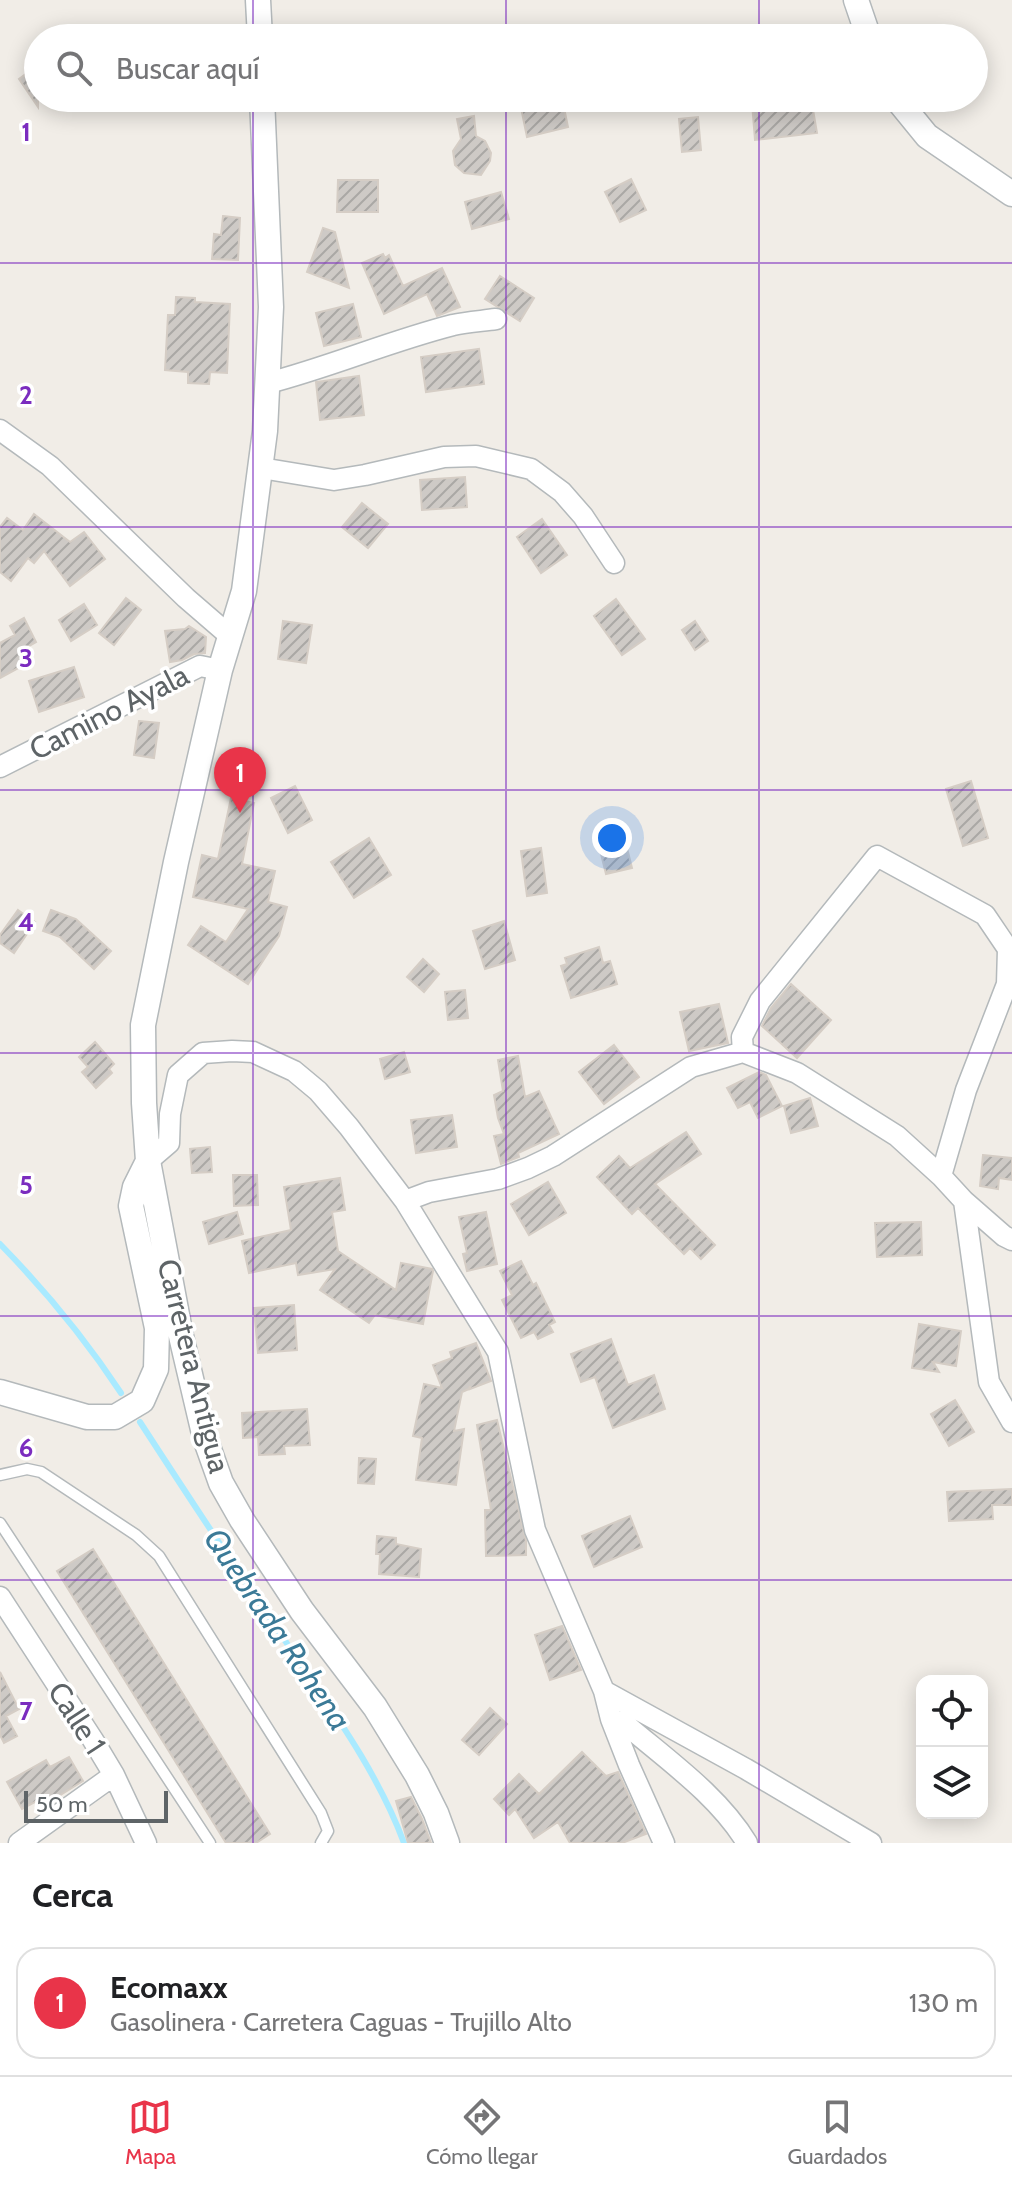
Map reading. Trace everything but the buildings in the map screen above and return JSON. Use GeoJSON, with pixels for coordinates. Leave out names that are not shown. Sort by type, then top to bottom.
{"type":"FeatureCollection","features":[{"type":"Feature","properties":{"kind":"street"},"geometry":{"type":"LineString","coordinates":[[258,0],[259,24]]}},
{"type":"Feature","properties":{"kind":"street"},"geometry":{"type":"LineString","coordinates":[[856,0],[864,24]]}},
{"type":"Feature","properties":{"kind":"street","name":"Carretera Antigua"},"geometry":{"type":"LineString","coordinates":[[263,112],[271,307],[261,468],[244,591],[220,670],[143,1025],[148,1161],[181,1336],[205,1438],[221,1483],[302,1611],[375,1707],[417,1775],[447,1843]]}},
{"type":"Feature","properties":{"kind":"street"},"geometry":{"type":"LineString","coordinates":[[907,112],[927,136],[1012,194]]}},
{"type":"Feature","properties":{"kind":"street"},"geometry":{"type":"LineString","coordinates":[[268,383],[456,324],[496,319]]}},
{"type":"Feature","properties":{"kind":"street"},"geometry":{"type":"LineString","coordinates":[[0,430],[50,466],[186,598],[230,636]]}},
{"type":"Feature","properties":{"kind":"street"},"geometry":{"type":"LineString","coordinates":[[261,468],[334,480],[444,457],[476,456],[531,469],[562,492],[583,516],[614,563]]}},
{"type":"Feature","properties":{"kind":"street","name":"Camino Ayala"},"geometry":{"type":"LineString","coordinates":[[0,767],[200,666],[220,670]]}},
{"type":"Feature","properties":{"kind":"street"},"geometry":{"type":"LineString","coordinates":[[743,1052],[742,1037],[760,1001],[877,856],[985,915],[1008,949],[1007,984],[966,1090],[941,1176]]}},
{"type":"Feature","properties":{"kind":"street"},"geometry":{"type":"LineString","coordinates":[[0,1392],[87,1417],[115,1417],[142,1401],[156,1369],[157,1328],[131,1206],[135,1187],[148,1161],[169,1143],[170,1114],[178,1075],[203,1053],[232,1051],[253,1052],[294,1071],[318,1091],[349,1127],[405,1201],[498,1352],[535,1530],[604,1691],[629,1765],[664,1843]]}},
{"type":"Feature","properties":{"kind":"street"},"geometry":{"type":"LineString","coordinates":[[405,1201],[429,1192],[498,1179],[528,1168],[553,1156],[691,1067],[743,1052],[797,1073],[897,1136],[964,1201],[1012,1240]]}},
{"type":"Feature","properties":{"kind":"street"},"geometry":{"type":"LineString","coordinates":[[964,1201],[989,1382],[1012,1422]]}},
{"type":"Feature","properties":{"kind":"street","name":"Calle 1"},"geometry":{"type":"LineString","coordinates":[[0,1597],[114,1775],[146,1843]]}},
{"type":"Feature","properties":{"kind":"street"},"geometry":{"type":"LineString","coordinates":[[604,1691],[746,1769],[871,1843]]}},
{"type":"Feature","properties":{"kind":"street"},"geometry":{"type":"LineString","coordinates":[[611,1719],[624,1723],[707,1794],[738,1828],[747,1843]]}},
{"type":"Feature","properties":{"kind":"street"},"geometry":{"type":"LineString","coordinates":[[19,1843],[114,1775]]}},
{"type":"Feature","properties":{"kind":"lane"},"geometry":{"type":"LineString","coordinates":[[0,1475],[27,1469],[41,1472],[136,1535],[159,1556],[321,1813],[328,1831],[321,1843]]}},
{"type":"Feature","properties":{"kind":"lane"},"geometry":{"type":"LineString","coordinates":[[0,1523],[210,1843]]}},
{"type":"Feature","properties":{"kind":"waterway","name":"Quebrada Rohena"},"geometry":{"type":"LineString","coordinates":[[0,1244],[64,1316],[121,1393]]}},
{"type":"Feature","properties":{"kind":"waterway","name":"Quebrada Rohena"},"geometry":{"type":"LineString","coordinates":[[140,1422],[351,1739],[380,1790],[404,1843]]}},
{"type":"Feature","properties":{"kind":"place","name":"Ecomaxx"},"geometry":{"type":"Point","coordinates":[240,813]}}]}
